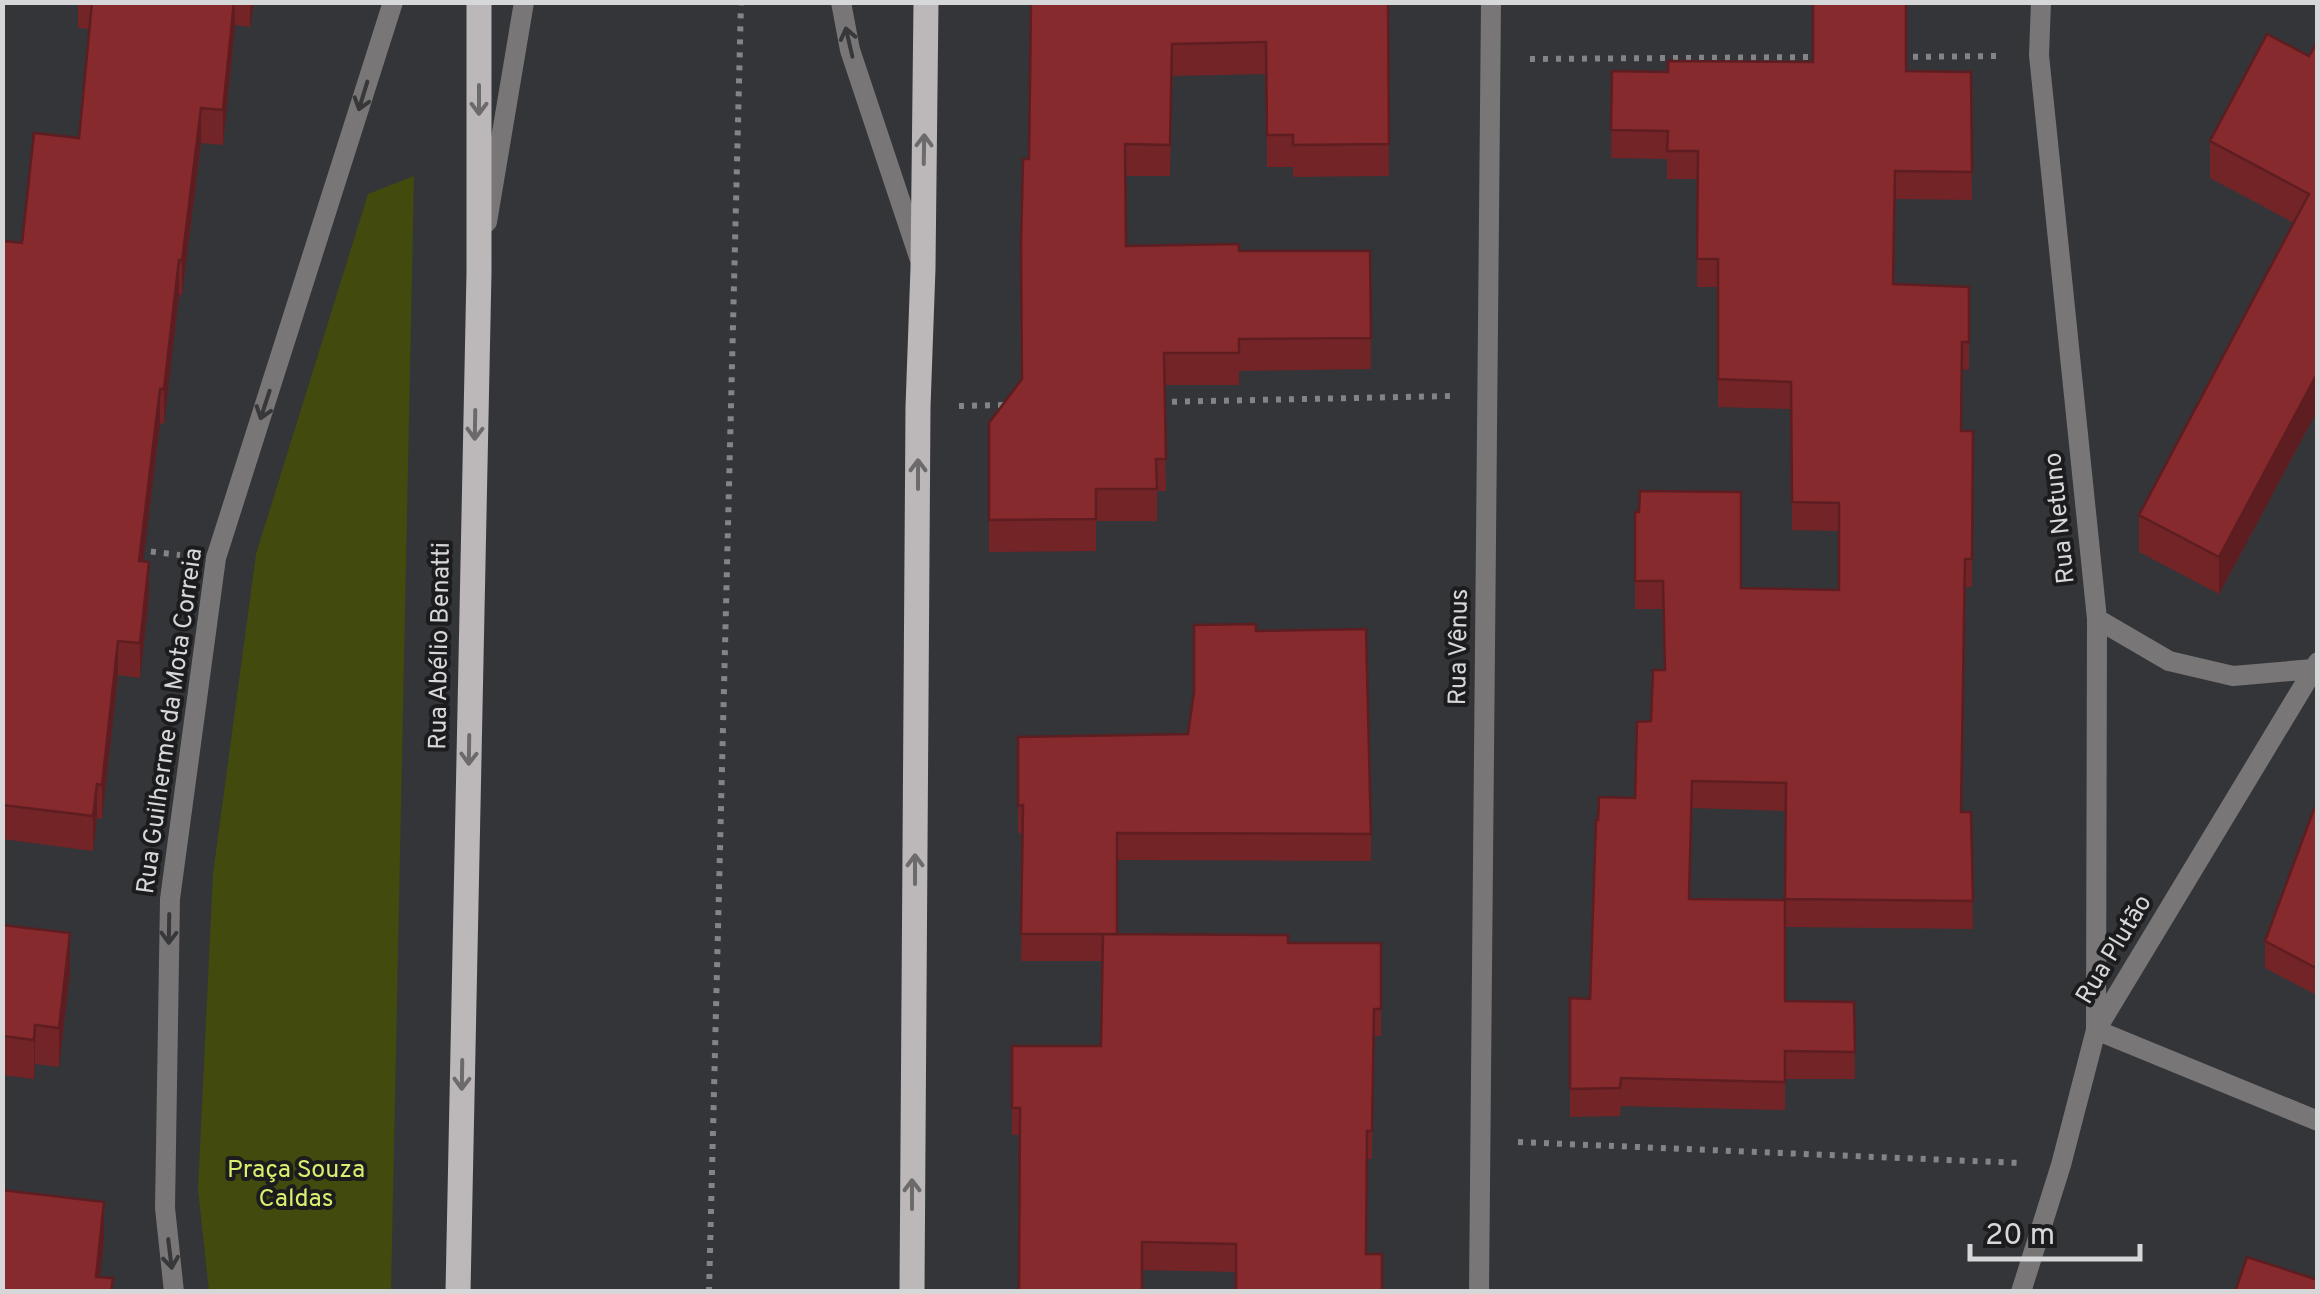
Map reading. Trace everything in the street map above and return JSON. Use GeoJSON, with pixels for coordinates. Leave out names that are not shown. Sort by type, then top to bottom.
{"type":"FeatureCollection","features":[{"type":"Feature","properties":{"kind":"main road","name":"Rua Abélio Benatti"},"geometry":{"type":"LineString","coordinates":[[458,1292],[480,2]]}},
{"type":"Feature","properties":{"kind":"main road"},"geometry":{"type":"LineString","coordinates":[[912,1292],[918,407],[926,2]]}},
{"type":"Feature","properties":{"kind":"street","name":"Rua Guilherme da Mota Correia"},"geometry":{"type":"LineString","coordinates":[[174,1292],[165,1208],[170,899],[216,558],[392,2]]}},
{"type":"Feature","properties":{"kind":"street"},"geometry":{"type":"LineString","coordinates":[[478,272],[524,2]]}},
{"type":"Feature","properties":{"kind":"street"},"geometry":{"type":"LineString","coordinates":[[841,2],[850,50],[923,268]]}},
{"type":"Feature","properties":{"kind":"street","name":"Rua Vênus"},"geometry":{"type":"LineString","coordinates":[[1480,1292],[1492,2]]}},
{"type":"Feature","properties":{"kind":"street","name":"Rua Netuno"},"geometry":{"type":"LineString","coordinates":[[2041,2],[2039,56],[2097,619],[2096,1030]]}},
{"type":"Feature","properties":{"kind":"street"},"geometry":{"type":"LineString","coordinates":[[2097,619],[2170,662],[2233,676],[2316,666]]}},
{"type":"Feature","properties":{"kind":"street","name":"Rua Plutão"},"geometry":{"type":"LineString","coordinates":[[2021,1292],[2061,1165],[2096,1030],[2316,666]]}},
{"type":"Feature","properties":{"kind":"street"},"geometry":{"type":"LineString","coordinates":[[2096,1030],[2318,1121]]}},
{"type":"Feature","properties":{"kind":"path"},"geometry":{"type":"LineString","coordinates":[[709,1292],[741,2]]}},
{"type":"Feature","properties":{"kind":"path"},"geometry":{"type":"LineString","coordinates":[[1882,57],[2039,56]]}},
{"type":"Feature","properties":{"kind":"path"},"geometry":{"type":"LineString","coordinates":[[1491,60],[1824,57]]}},
{"type":"Feature","properties":{"kind":"path"},"geometry":{"type":"LineString","coordinates":[[1154,402],[1488,396]]}},
{"type":"Feature","properties":{"kind":"path"},"geometry":{"type":"LineString","coordinates":[[918,407],[1016,405]]}},
{"type":"Feature","properties":{"kind":"path"},"geometry":{"type":"LineString","coordinates":[[138,550],[216,558]]}},
{"type":"Feature","properties":{"kind":"path"},"geometry":{"type":"LineString","coordinates":[[1480,1140],[2061,1165]]}},
{"type":"Feature","properties":{"kind":"green space","name":"Praça Souza Caldas"},"geometry":{"type":"Polygon","coordinates":[[[414,176],[391,1291],[209,1291],[198,1190],[213,874],[256,554],[368,194],[414,176]]]}},
{"type":"Feature","properties":{"kind":"building"},"geometry":{"type":"Polygon","coordinates":[[[92,2],[234,2],[223,110],[201,108],[139,561],[149,562],[140,643],[118,641],[102,785],[97,784],[93,816],[2,805],[2,241],[22,243],[34,133],[79,138],[92,2]]]}},
{"type":"Feature","properties":{"kind":"building"},"geometry":{"type":"Polygon","coordinates":[[[1031,2],[1388,2],[1389,144],[1293,145],[1293,135],[1267,135],[1266,42],[1172,44],[1170,145],[1125,144],[1126,246],[1239,244],[1239,251],[1370,251],[1371,338],[1239,339],[1239,353],[1164,353],[1166,459],[1156,459],[1157,489],[1096,489],[1096,519],[989,520],[989,423],[1022,379],[1023,159],[1029,159],[1031,2]]]}},
{"type":"Feature","properties":{"kind":"building"},"geometry":{"type":"Polygon","coordinates":[[[1813,2],[1906,2],[1906,71],[1971,72],[1972,172],[1895,171],[1893,284],[1969,287],[1969,342],[1962,342],[1961,431],[1973,431],[1972,559],[1965,559],[1961,812],[1971,812],[1973,901],[1785,899],[1786,783],[1692,781],[1689,899],[1785,900],[1785,1001],[1854,1002],[1855,1052],[1785,1051],[1785,1082],[1621,1078],[1620,1088],[1570,1089],[1570,998],[1590,999],[1599,797],[1635,798],[1637,722],[1651,721],[1653,670],[1665,670],[1663,581],[1635,581],[1635,512],[1639,512],[1640,491],[1741,492],[1741,588],[1839,590],[1839,503],[1792,502],[1791,382],[1718,379],[1718,259],[1697,259],[1698,151],[1667,151],[1668,131],[1611,130],[1612,71],[1668,72],[1668,61],[1813,62],[1813,2]]]}},
{"type":"Feature","properties":{"kind":"building"},"geometry":{"type":"Polygon","coordinates":[[[2267,34],[2309,56],[2318,41],[2318,372],[2219,557],[2139,515],[2309,194],[2210,141],[2267,34]]]}},
{"type":"Feature","properties":{"kind":"building"},"geometry":{"type":"Polygon","coordinates":[[[1256,624],[1256,631],[1366,629],[1371,834],[1117,833],[1117,934],[1021,934],[1023,805],[1018,806],[1018,737],[1188,734],[1194,692],[1194,625],[1256,624]]]}},
{"type":"Feature","properties":{"kind":"building"},"geometry":{"type":"Polygon","coordinates":[[[2314,809],[2318,811],[2318,969],[2265,941],[2314,809]]]}},
{"type":"Feature","properties":{"kind":"building"},"geometry":{"type":"Polygon","coordinates":[[[2,925],[70,933],[59,1028],[35,1025],[34,1040],[2,1036],[2,925]]]}},
{"type":"Feature","properties":{"kind":"building"},"geometry":{"type":"Polygon","coordinates":[[[1103,934],[1288,935],[1288,943],[1381,943],[1381,1009],[1374,1009],[1372,1131],[1367,1131],[1366,1254],[1382,1254],[1382,1292],[1236,1292],[1236,1244],[1142,1242],[1142,1292],[1019,1292],[1020,1108],[1012,1108],[1012,1046],[1101,1046],[1103,934]]]}},
{"type":"Feature","properties":{"kind":"building"},"geometry":{"type":"Polygon","coordinates":[[[2,1190],[104,1202],[96,1277],[113,1278],[111,1292],[2,1292],[2,1190]]]}},
{"type":"Feature","properties":{"kind":"building"},"geometry":{"type":"Polygon","coordinates":[[[2247,1257],[2318,1280],[2318,1292],[2235,1292],[2247,1257]]]}}]}
